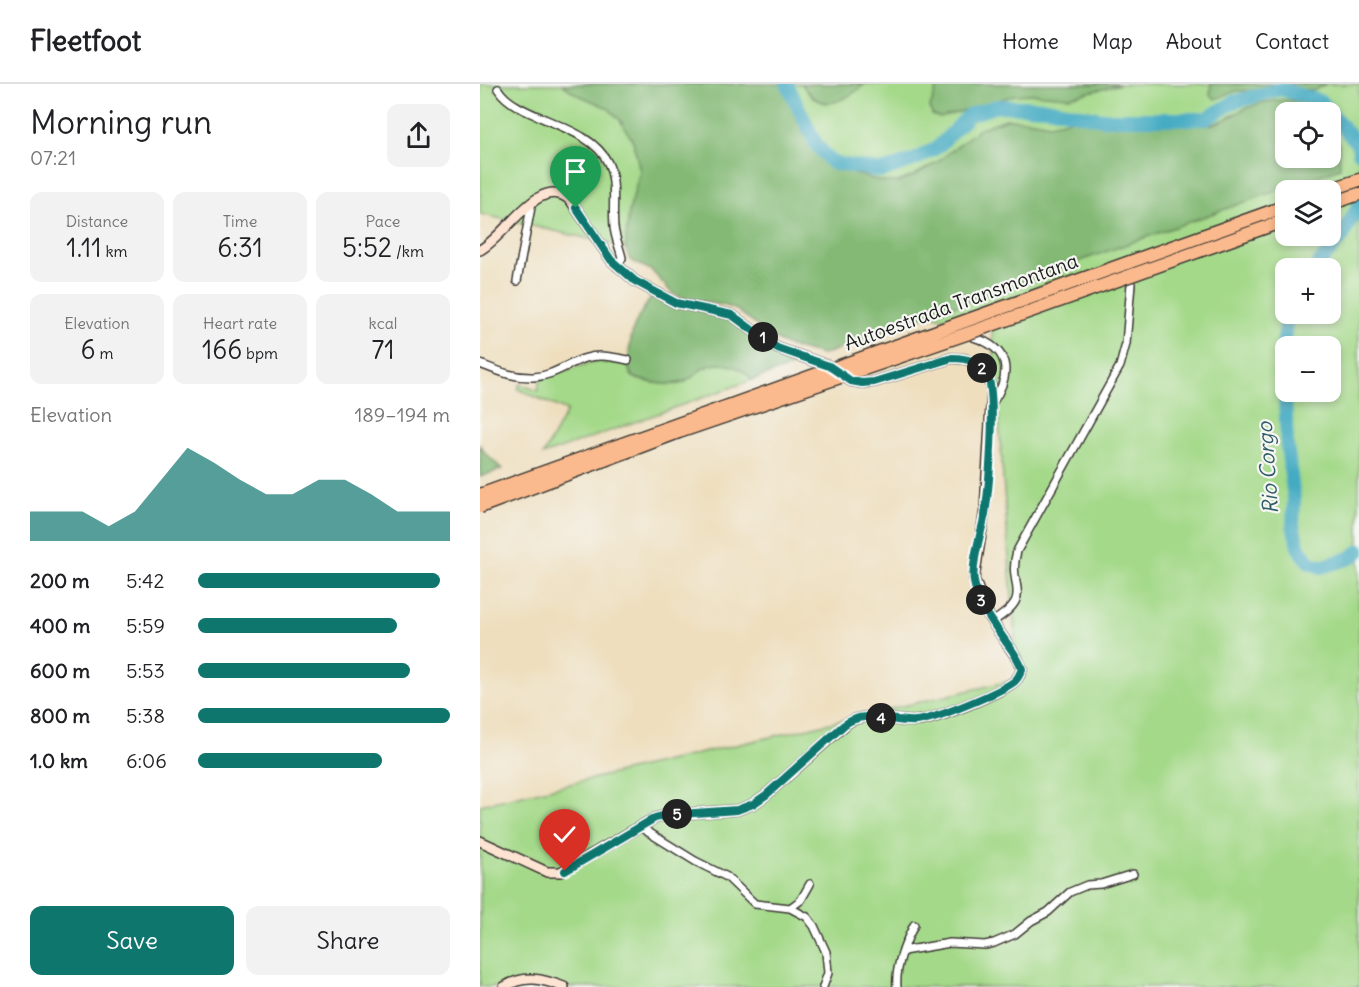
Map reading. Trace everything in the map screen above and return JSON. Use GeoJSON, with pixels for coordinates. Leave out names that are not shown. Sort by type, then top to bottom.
{"type":"FeatureCollection","features":[{"type":"Feature","properties":{"kind":"highway"},"geometry":{"type":"LineString","coordinates":[[1341,186],[1359,180]]}},
{"type":"Feature","properties":{"kind":"highway"},"geometry":{"type":"LineString","coordinates":[[1341,200],[1359,194]]}},
{"type":"Feature","properties":{"kind":"highway","name":"Autoestrada Transmontana"},"geometry":{"type":"LineString","coordinates":[[480,495],[1275,210]]}},
{"type":"Feature","properties":{"kind":"highway","name":"Autoestrada Transmontana"},"geometry":{"type":"LineString","coordinates":[[480,507],[679,432],[983,328],[1275,224]]}},
{"type":"Feature","properties":{"kind":"street"},"geometry":{"type":"LineString","coordinates":[[498,89],[506,98],[574,132],[606,158],[611,171],[614,231],[622,258],[617,267]]}},
{"type":"Feature","properties":{"kind":"street"},"geometry":{"type":"LineString","coordinates":[[480,250],[496,240],[532,202],[548,193],[556,192],[566,196],[574,204],[604,252],[630,278],[671,301],[727,313],[742,321],[777,348],[823,363],[856,383],[880,380],[952,358],[971,361],[982,368],[988,377],[993,402],[986,508],[974,574],[975,586],[992,622],[1021,665],[1020,675],[1009,684],[943,714],[911,722],[865,717],[854,719],[844,725],[753,804],[732,810],[663,815],[640,826],[565,871],[547,872],[480,841]]}},
{"type":"Feature","properties":{"kind":"street"},"geometry":{"type":"LineString","coordinates":[[517,281],[532,202]]}},
{"type":"Feature","properties":{"kind":"street"},"geometry":{"type":"LineString","coordinates":[[992,622],[1010,610],[1016,602],[1015,560],[1018,548],[1120,366],[1126,344],[1131,284]]}},
{"type":"Feature","properties":{"kind":"street"},"geometry":{"type":"LineString","coordinates":[[973,337],[992,344],[1000,353],[1004,363],[1006,374],[1004,383],[993,402]]}},
{"type":"Feature","properties":{"kind":"street"},"geometry":{"type":"LineString","coordinates":[[480,364],[507,374],[533,377],[552,373],[588,358],[604,356],[628,360]]}},
{"type":"Feature","properties":{"kind":"street"},"geometry":{"type":"LineString","coordinates":[[640,826],[727,877],[755,904],[790,908],[809,918],[825,947],[828,973],[823,987]]}},
{"type":"Feature","properties":{"kind":"street"},"geometry":{"type":"LineString","coordinates":[[903,951],[950,944],[994,943],[1012,935],[1048,912],[1070,892],[1087,885],[1100,885],[1133,874]]}},
{"type":"Feature","properties":{"kind":"street"},"geometry":{"type":"LineString","coordinates":[[790,908],[801,900],[810,884]]}},
{"type":"Feature","properties":{"kind":"street"},"geometry":{"type":"LineString","coordinates":[[897,987],[896,978],[903,951],[914,925]]}},
{"type":"Feature","properties":{"kind":"street"},"geometry":{"type":"LineString","coordinates":[[504,987],[520,980],[535,978],[564,987]]}},
{"type":"Feature","properties":{"kind":"green space"},"geometry":{"type":"Polygon","coordinates":[[[480,84],[1359,84],[1359,987],[480,987],[480,805],[1018,679],[992,329],[626,247],[626,250],[624,247],[480,214],[480,84]]]}},
{"type":"Feature","properties":{"kind":"green space"},"geometry":{"type":"Polygon","coordinates":[[[562,84],[782,84],[805,128],[834,162],[849,172],[884,182],[898,182],[913,176],[936,163],[979,129],[1006,119],[1050,124],[1072,119],[1097,122],[1209,125],[1223,121],[1254,105],[1284,100],[1299,102],[1275,102],[1275,168],[1340,168],[1306,180],[1275,180],[1275,191],[822,355],[788,346],[771,337],[737,310],[723,305],[685,299],[672,293],[651,270],[630,260],[626,250],[626,238],[629,212],[640,171],[633,141],[620,120],[608,108],[576,94],[562,84]]]}},
{"type":"Feature","properties":{"kind":"green space"},"geometry":{"type":"Polygon","coordinates":[[[802,84],[865,84],[841,100],[824,102],[816,100],[802,84]]]}},
{"type":"Feature","properties":{"kind":"green space"},"geometry":{"type":"Polygon","coordinates":[[[938,84],[1121,84],[1070,97],[1015,95],[940,118],[932,115],[930,107],[938,84]]]}},
{"type":"Feature","properties":{"kind":"green space"},"geometry":{"type":"Polygon","coordinates":[[[1211,84],[1326,84],[1313,91],[1278,86],[1237,91],[1215,99],[1210,95],[1211,84]]]}},
{"type":"Feature","properties":{"kind":"green space"},"geometry":{"type":"Polygon","coordinates":[[[653,295],[728,318],[745,328],[775,353],[804,362],[752,380],[736,367],[722,364],[709,366],[688,380],[672,384],[644,381],[633,377],[630,373],[629,350],[633,332],[639,317],[653,295]]]}},
{"type":"Feature","properties":{"kind":"green space"},"geometry":{"type":"Polygon","coordinates":[[[596,361],[628,364],[628,368],[637,379],[660,384],[683,383],[702,369],[715,364],[736,367],[752,380],[543,455],[567,411],[518,389],[520,384],[538,391],[540,378],[596,361]]]}},
{"type":"Feature","properties":{"kind":"green space"},"geometry":{"type":"Polygon","coordinates":[[[480,445],[485,453],[502,469],[480,477],[480,445]]]}},
{"type":"Feature","properties":{"kind":"waterway","name":"Rio Corgo"},"geometry":{"type":"LineString","coordinates":[[787,84],[816,144],[832,163],[882,171],[916,159],[938,147],[969,115],[997,106],[1047,108],[1102,119],[1206,119],[1234,102],[1281,89],[1322,102],[1358,145],[1359,152]]}},
{"type":"Feature","properties":{"kind":"waterway","name":"Rio Corgo"},"geometry":{"type":"LineString","coordinates":[[1324,258],[1343,236],[1359,204]]}},
{"type":"Feature","properties":{"kind":"waterway","name":"Rio Corgo"},"geometry":{"type":"LineString","coordinates":[[1286,324],[1283,345],[1287,445],[1294,499],[1293,525],[1299,549],[1309,562],[1321,567],[1350,558],[1359,551]]}},
{"type":"Feature","properties":{"kind":"route"},"geometry":{"type":"LineString","coordinates":[[565,871],[659,817],[732,810],[753,804],[844,725],[854,719],[865,717],[911,722],[930,719],[1014,682],[1022,669],[989,617],[974,583],[986,508],[993,402],[992,389],[986,372],[971,361],[952,358],[874,382],[851,381],[829,366],[777,348],[732,315],[671,301],[630,278],[607,256],[576,208]]}}]}
